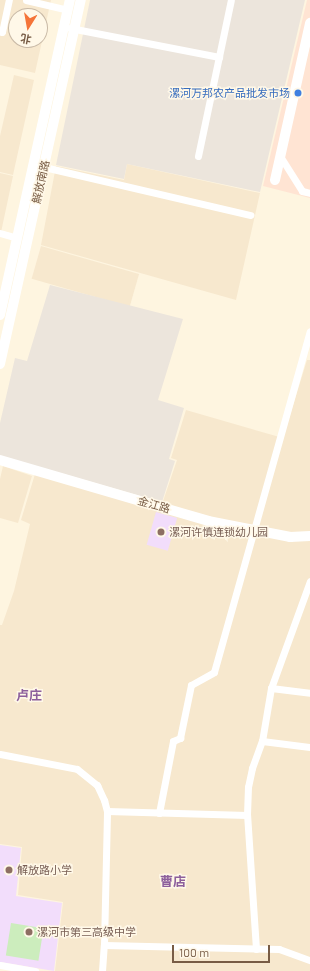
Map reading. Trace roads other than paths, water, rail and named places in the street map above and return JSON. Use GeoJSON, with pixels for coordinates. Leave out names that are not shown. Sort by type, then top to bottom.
{"type":"FeatureCollection","features":[{"type":"Feature","properties":{"kind":"main road","name":"解放南路"},"geometry":{"type":"LineString","coordinates":[[0,364],[81,0]]}},
{"type":"Feature","properties":{"kind":"main road","name":"解放南路"},"geometry":{"type":"LineString","coordinates":[[0,315],[69,5]]}},
{"type":"Feature","properties":{"kind":"main road"},"geometry":{"type":"LineString","coordinates":[[275,180],[310,23]]}},
{"type":"Feature","properties":{"kind":"main road","name":"金江路"},"geometry":{"type":"LineString","coordinates":[[0,460],[208,521],[290,537],[310,536]]}},
{"type":"Feature","properties":{"kind":"street"},"geometry":{"type":"LineString","coordinates":[[0,31],[2,32],[10,0]]}},
{"type":"Feature","properties":{"kind":"street"},"geometry":{"type":"LineString","coordinates":[[26,0],[69,5]]}},
{"type":"Feature","properties":{"kind":"street"},"geometry":{"type":"LineString","coordinates":[[198,156],[231,0]]}},
{"type":"Feature","properties":{"kind":"street"},"geometry":{"type":"LineString","coordinates":[[64,27],[219,57]]}},
{"type":"Feature","properties":{"kind":"street"},"geometry":{"type":"LineString","coordinates":[[280,156],[302,191],[310,193]]}},
{"type":"Feature","properties":{"kind":"street"},"geometry":{"type":"LineString","coordinates":[[44,167],[250,214]]}},
{"type":"Feature","properties":{"kind":"street"},"geometry":{"type":"LineString","coordinates":[[0,234],[17,238]]}},
{"type":"Feature","properties":{"kind":"street"},"geometry":{"type":"LineString","coordinates":[[159,812],[174,741],[180,738],[191,685],[214,672],[310,331]]}},
{"type":"Feature","properties":{"kind":"street"},"geometry":{"type":"LineString","coordinates":[[256,949],[247,815],[248,787],[252,768],[262,741],[271,688],[310,581]]}},
{"type":"Feature","properties":{"kind":"street"},"geometry":{"type":"LineString","coordinates":[[271,688],[310,693]]}},
{"type":"Feature","properties":{"kind":"street"},"geometry":{"type":"LineString","coordinates":[[262,741],[310,747]]}},
{"type":"Feature","properties":{"kind":"street"},"geometry":{"type":"LineString","coordinates":[[0,754],[76,769],[97,785],[107,811],[102,971]]}},
{"type":"Feature","properties":{"kind":"street"},"geometry":{"type":"LineString","coordinates":[[107,811],[247,815]]}},
{"type":"Feature","properties":{"kind":"street"},"geometry":{"type":"LineString","coordinates":[[104,945],[279,949],[310,960]]}},
{"type":"Feature","properties":{"kind":"street"},"geometry":{"type":"LineString","coordinates":[[0,965],[35,971]]}},
{"type":"Feature","properties":{"kind":"place","name":"漯河万邦农产品批发市场"},"geometry":{"type":"Point","coordinates":[298,93]}},
{"type":"Feature","properties":{"kind":"place","name":"漯河许慎连锁幼儿园"},"geometry":{"type":"Point","coordinates":[161,532]}},
{"type":"Feature","properties":{"kind":"place","name":"解放路小学"},"geometry":{"type":"Point","coordinates":[9,870]}},
{"type":"Feature","properties":{"kind":"place","name":"漯河市第三高级中学"},"geometry":{"type":"Point","coordinates":[29,932]}},
{"type":"Feature","properties":{"kind":"district","name":"卢庄"},"geometry":{"type":"Point","coordinates":[29,695]}},
{"type":"Feature","properties":{"kind":"district","name":"曹店"},"geometry":{"type":"Point","coordinates":[173,881]}}]}
